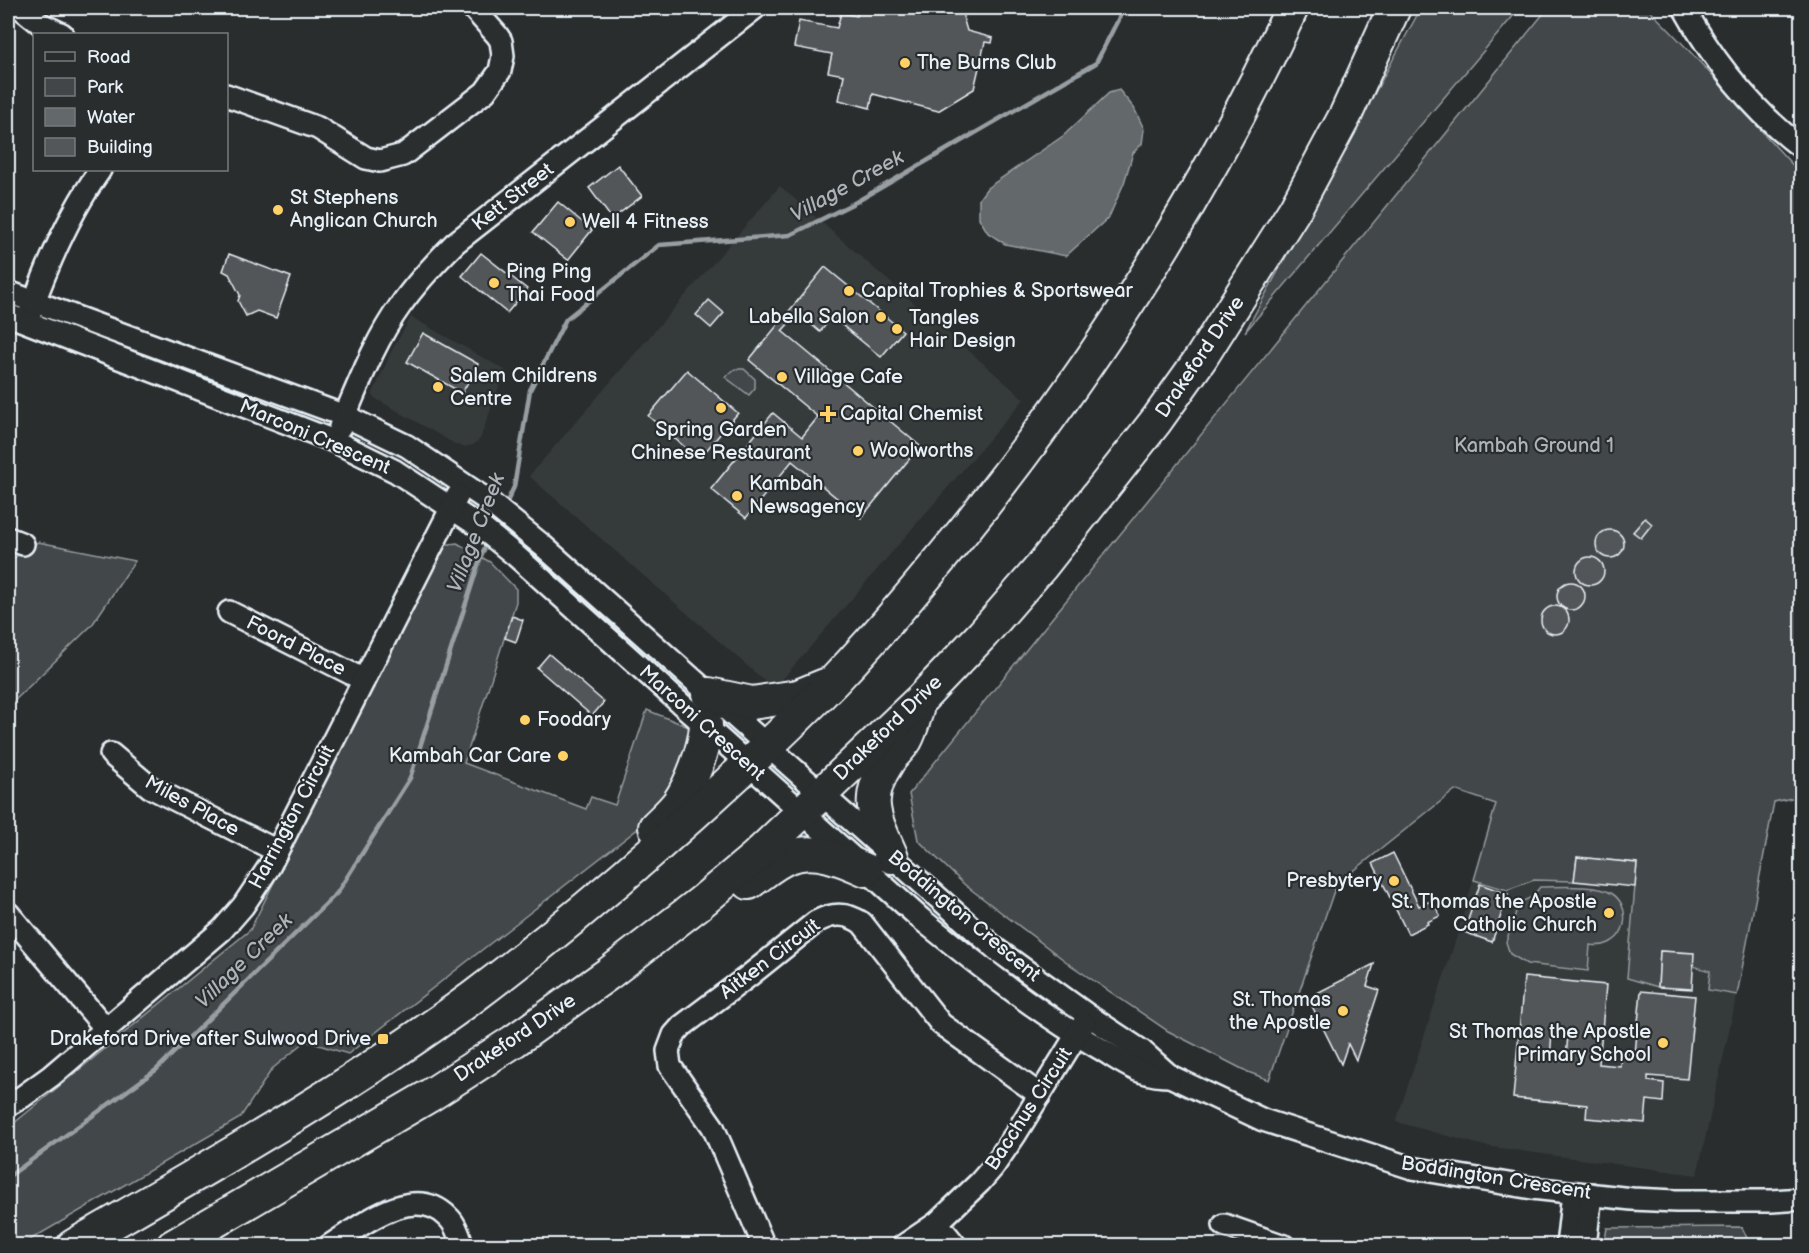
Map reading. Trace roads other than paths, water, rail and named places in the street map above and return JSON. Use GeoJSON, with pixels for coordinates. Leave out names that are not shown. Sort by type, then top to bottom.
{"type":"FeatureCollection","features":[{"type":"Feature","properties":{"kind":"highway"},"geometry":{"type":"LineString","coordinates":[[73,1245],[248,1144],[390,1055],[475,995],[628,872],[757,755],[833,682],[950,549],[1019,460],[1088,364],[1156,260],[1211,168],[1262,72],[1292,8]]}},
{"type":"Feature","properties":{"kind":"highway","name":"Drakeford Drive"},"geometry":{"type":"LineString","coordinates":[[173,1245],[429,1096],[509,1044],[608,974],[755,857],[922,698],[982,635],[1041,567],[1159,417],[1226,320],[1295,209],[1346,114],[1394,8]]}},
{"type":"Feature","properties":{"kind":"highway"},"geometry":{"type":"LineString","coordinates":[[709,694],[752,704],[798,696],[833,682]]}},
{"type":"Feature","properties":{"kind":"highway"},"geometry":{"type":"LineString","coordinates":[[699,903],[738,890],[787,857],[806,853],[824,854],[846,861],[879,863],[873,792],[876,782],[890,759],[906,740],[922,698]]}},
{"type":"Feature","properties":{"kind":"highway"},"geometry":{"type":"LineString","coordinates":[[628,872],[654,829],[679,802],[693,773],[705,736],[706,724]]}},
{"type":"Feature","properties":{"kind":"street"},"geometry":{"type":"LineString","coordinates":[[21,8],[41,24],[60,33]]}},
{"type":"Feature","properties":{"kind":"street"},"geometry":{"type":"LineString","coordinates":[[228,96],[318,128],[366,158],[380,161],[403,155],[485,92],[498,76],[503,56],[501,41],[473,8]]}},
{"type":"Feature","properties":{"kind":"street","name":"Kett Street"},"geometry":{"type":"LineString","coordinates":[[334,441],[377,343],[399,307],[424,274],[455,243],[755,8]]}},
{"type":"Feature","properties":{"kind":"street"},"geometry":{"type":"LineString","coordinates":[[1684,8],[1697,32],[1734,83],[1775,126],[1799,140]]}},
{"type":"Feature","properties":{"kind":"street"},"geometry":{"type":"LineString","coordinates":[[17,319],[34,302],[51,256],[71,216],[99,171]]}},
{"type":"Feature","properties":{"kind":"street","name":"Marconi Crescent"},"geometry":{"type":"LineString","coordinates":[[8,292],[345,416],[407,446],[464,484],[542,544],[709,694],[757,755]]}},
{"type":"Feature","properties":{"kind":"street","name":"Marconi Crescent"},"geometry":{"type":"LineString","coordinates":[[17,319],[334,441],[395,471],[490,534],[706,724],[757,755],[811,802]]}},
{"type":"Feature","properties":{"kind":"street","name":"Harrington Circuit"},"geometry":{"type":"LineString","coordinates":[[8,1105],[51,1076],[222,930],[243,906],[277,851],[464,484]]}},
{"type":"Feature","properties":{"kind":"street","name":"Foord Place"},"geometry":{"type":"LineString","coordinates":[[229,612],[364,680]]}},
{"type":"Feature","properties":{"kind":"street","name":"Miles Place"},"geometry":{"type":"LineString","coordinates":[[111,754],[150,787],[277,851]]}},
{"type":"Feature","properties":{"kind":"street","name":"Boddington Crescent"},"geometry":{"type":"LineString","coordinates":[[757,755],[879,863],[1089,1016],[1142,1051],[1170,1076],[1263,1120],[1412,1168],[1532,1188],[1632,1199],[1693,1201],[1802,1199]]}},
{"type":"Feature","properties":{"kind":"street","name":"Boddington Crescent"},"geometry":{"type":"LineString","coordinates":[[811,802],[879,863],[921,919],[978,965],[1043,1013],[1136,1070],[1170,1076]]}},
{"type":"Feature","properties":{"kind":"street"},"geometry":{"type":"LineString","coordinates":[[8,913],[106,1029]]}},
{"type":"Feature","properties":{"kind":"street","name":"Aitken Circuit"},"geometry":{"type":"LineString","coordinates":[[764,1245],[713,1127],[670,1066],[668,1051],[674,1035],[682,1026],[826,916],[838,914],[854,917],[862,923],[941,1024],[1040,1095]]}},
{"type":"Feature","properties":{"kind":"street","name":"Bacchus Circuit"},"geometry":{"type":"LineString","coordinates":[[903,1245],[937,1222],[993,1167],[1089,1016]]}},
{"type":"Feature","properties":{"kind":"street"},"geometry":{"type":"LineString","coordinates":[[1567,1245],[1582,1194]]}},
{"type":"Feature","properties":{"kind":"street"},"geometry":{"type":"LineString","coordinates":[[1582,1194],[1585,1245]]}},
{"type":"Feature","properties":{"kind":"street"},"geometry":{"type":"LineString","coordinates":[[328,1245],[389,1209],[406,1204],[423,1204],[438,1209],[450,1218],[464,1245]]}},
{"type":"Feature","properties":{"kind":"street"},"geometry":{"type":"LineString","coordinates":[[937,1222],[956,1245]]}},
{"type":"Feature","properties":{"kind":"street"},"geometry":{"type":"LineString","coordinates":[[1224,1225],[1284,1245]]}},
{"type":"Feature","properties":{"kind":"water"},"geometry":{"type":"Polygon","coordinates":[[[1119,90],[1134,108],[1144,129],[1142,144],[1133,153],[1124,183],[1109,217],[1066,256],[1005,244],[988,233],[979,218],[979,199],[987,188],[1063,136],[1109,93],[1119,90]]]}},
{"type":"Feature","properties":{"kind":"waterway","name":"Village Creek"},"geometry":{"type":"LineString","coordinates":[[505,506],[514,487],[530,390],[566,319],[659,245],[790,235],[856,202],[1096,63],[1124,8]]}},
{"type":"Feature","properties":{"kind":"waterway","name":"Village Creek"},"geometry":{"type":"LineString","coordinates":[[8,1177],[156,1070],[337,893],[410,778],[481,556],[488,541]]}},
{"type":"Feature","properties":{"kind":"place","name":"The Burns Club"},"geometry":{"type":"Point","coordinates":[905,63]}},
{"type":"Feature","properties":{"kind":"place","name":"St Stephens Anglican Church"},"geometry":{"type":"Point","coordinates":[278,210]}},
{"type":"Feature","properties":{"kind":"place","name":"Well 4 Fitness"},"geometry":{"type":"Point","coordinates":[570,222]}},
{"type":"Feature","properties":{"kind":"place","name":"Ping Ping Thai Food"},"geometry":{"type":"Point","coordinates":[494,283]}},
{"type":"Feature","properties":{"kind":"place","name":"Capital Trophies & Sportswear"},"geometry":{"type":"Point","coordinates":[849,291]}},
{"type":"Feature","properties":{"kind":"place","name":"Labella Salon"},"geometry":{"type":"Point","coordinates":[881,317]}},
{"type":"Feature","properties":{"kind":"place","name":"Tangles Hair Design"},"geometry":{"type":"Point","coordinates":[897,329]}},
{"type":"Feature","properties":{"kind":"place","name":"Village Cafe"},"geometry":{"type":"Point","coordinates":[782,377]}},
{"type":"Feature","properties":{"kind":"place","name":"Salem Childrens Centre"},"geometry":{"type":"Point","coordinates":[438,387]}},
{"type":"Feature","properties":{"kind":"place","name":"Spring Garden Chinese Restaurant"},"geometry":{"type":"Point","coordinates":[721,408]}},
{"type":"Feature","properties":{"kind":"place","name":"Capital Chemist"},"geometry":{"type":"Point","coordinates":[828,414]}},
{"type":"Feature","properties":{"kind":"place","name":"Woolworths"},"geometry":{"type":"Point","coordinates":[858,451]}},
{"type":"Feature","properties":{"kind":"place","name":"Kambah Newsagency"},"geometry":{"type":"Point","coordinates":[737,496]}},
{"type":"Feature","properties":{"kind":"place","name":"Foodary"},"geometry":{"type":"Point","coordinates":[525,720]}},
{"type":"Feature","properties":{"kind":"place","name":"Kambah Car Care"},"geometry":{"type":"Point","coordinates":[563,756]}},
{"type":"Feature","properties":{"kind":"place","name":"Presbytery"},"geometry":{"type":"Point","coordinates":[1394,881]}},
{"type":"Feature","properties":{"kind":"place","name":"St. Thomas the Apostle Catholic Church"},"geometry":{"type":"Point","coordinates":[1609,913]}},
{"type":"Feature","properties":{"kind":"place","name":"St. Thomas the Apostle"},"geometry":{"type":"Point","coordinates":[1343,1011]}},
{"type":"Feature","properties":{"kind":"place","name":"Drakeford Drive after Sulwood Drive"},"geometry":{"type":"Point","coordinates":[383,1039]}},
{"type":"Feature","properties":{"kind":"place","name":"St Thomas the Apostle Primary School"},"geometry":{"type":"Point","coordinates":[1663,1043]}},
{"type":"Feature","properties":{"kind":"park label","name":"Kambah Ground 1"},"geometry":{"type":"Point","coordinates":[1534,446]}}]}
